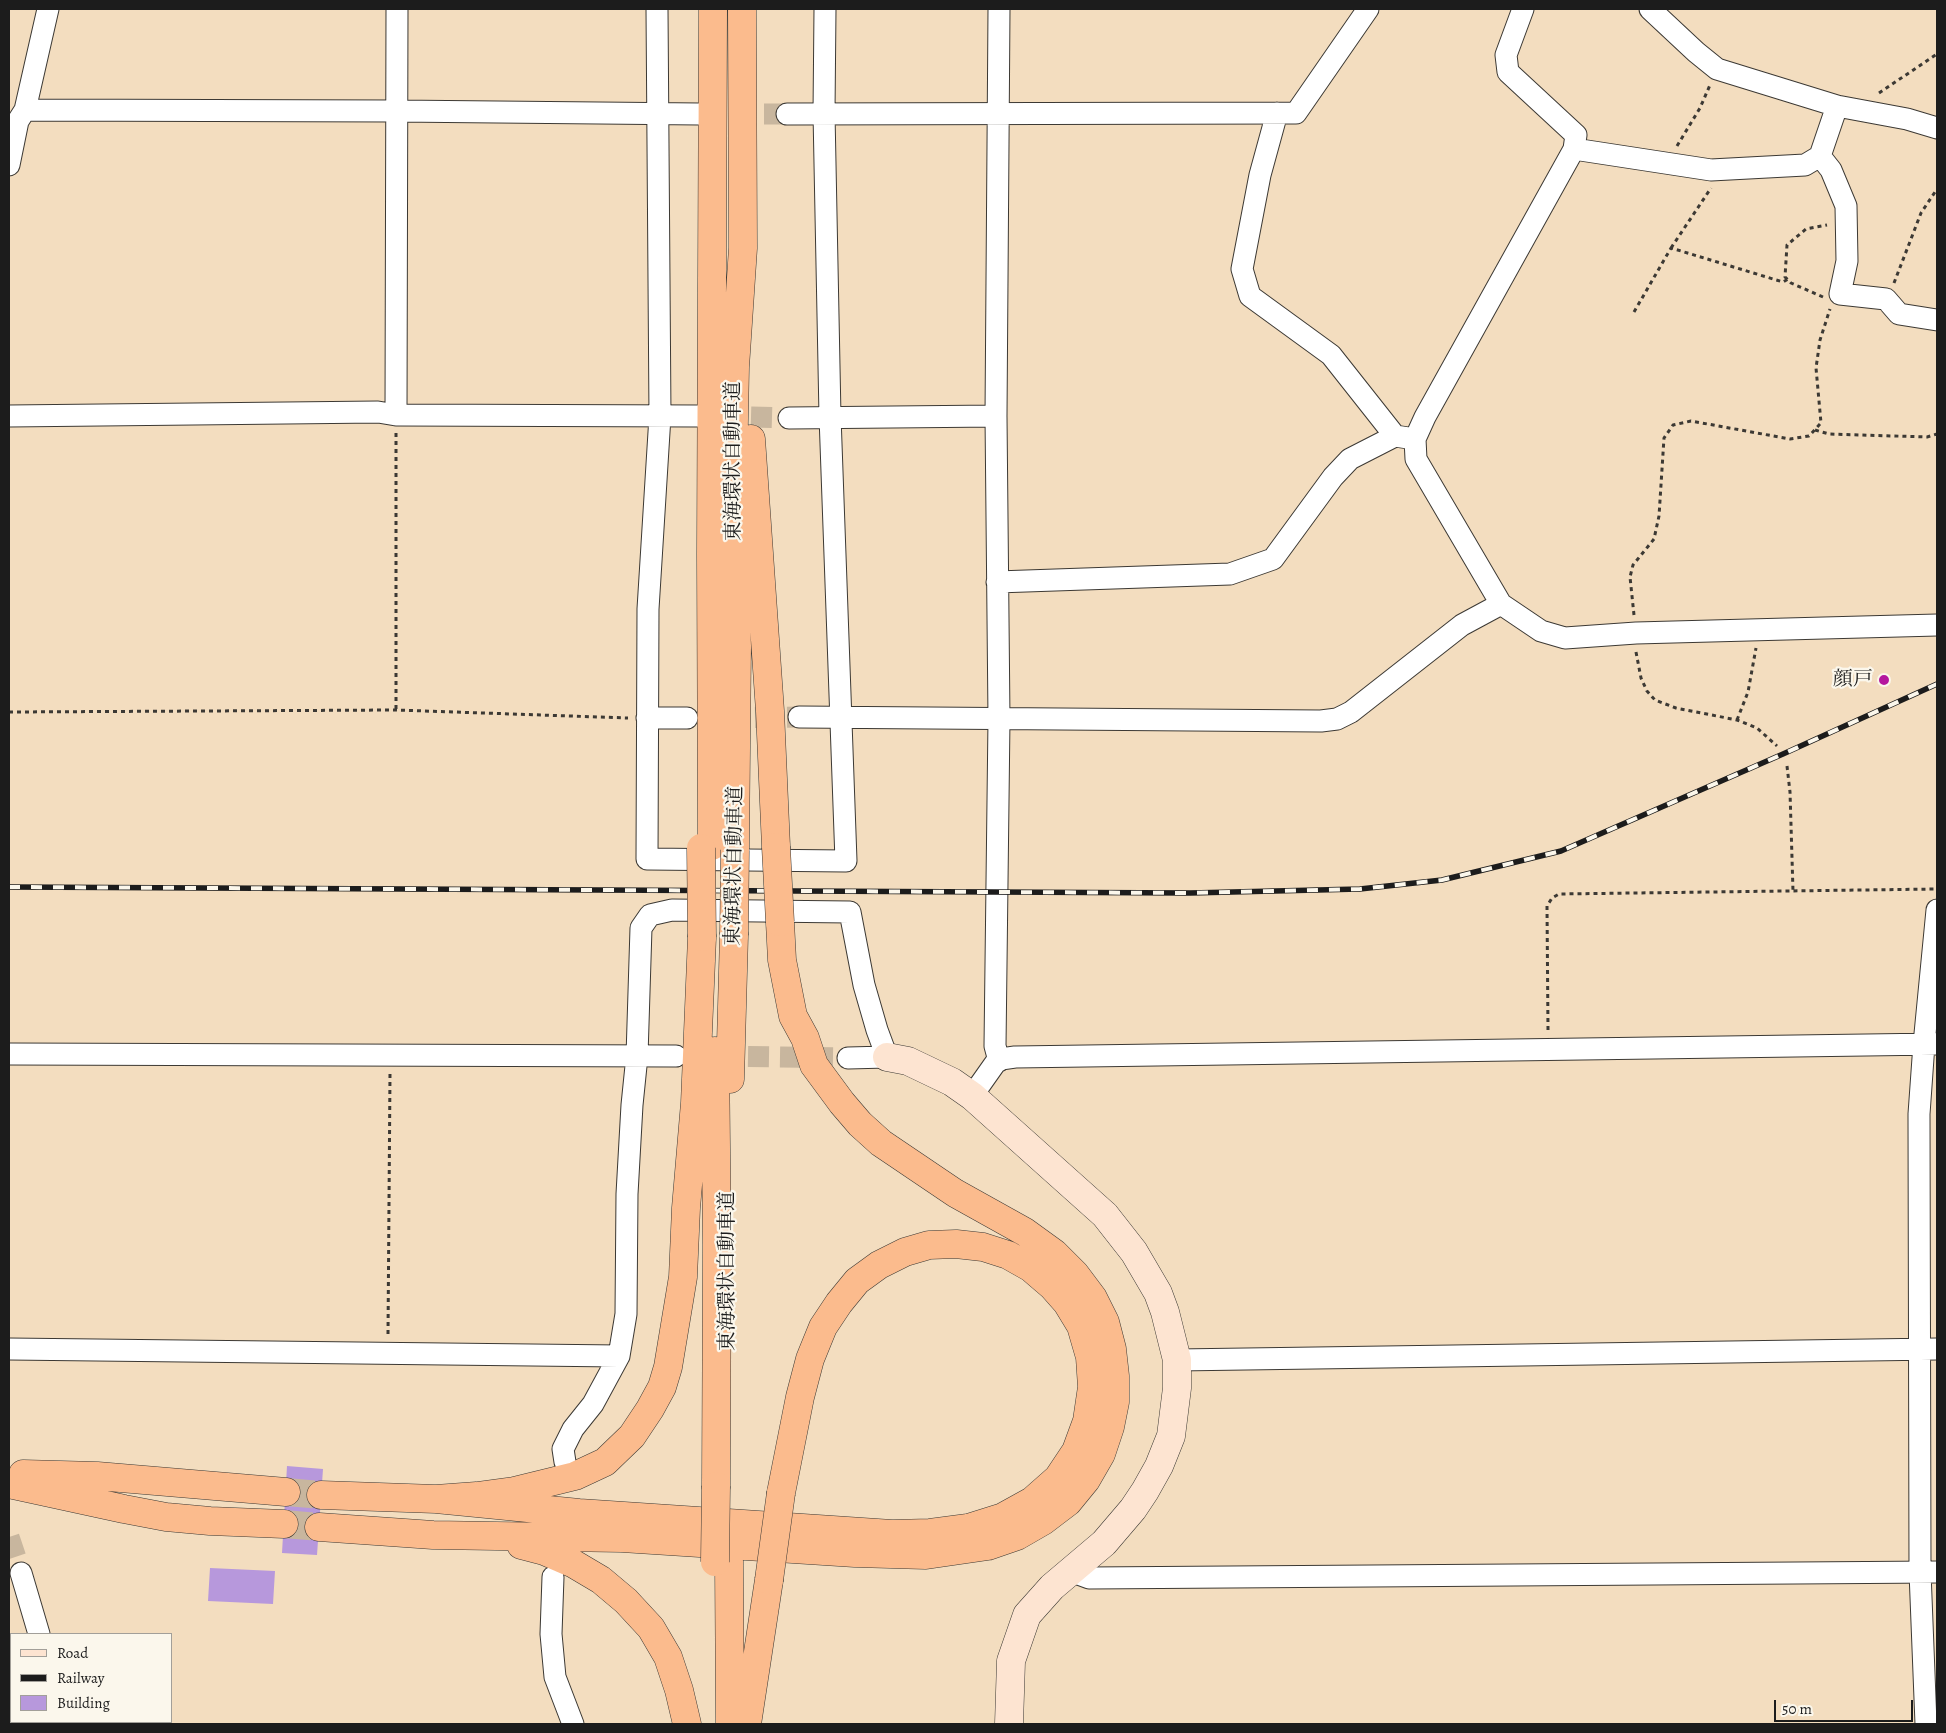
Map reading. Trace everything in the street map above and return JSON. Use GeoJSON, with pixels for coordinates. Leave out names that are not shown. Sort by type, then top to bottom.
{"type":"FeatureCollection","features":[{"type":"Feature","properties":{"kind":"highway","name":"東海環状自動車道"},"geometry":{"type":"LineString","coordinates":[[713,9],[711,553],[716,848],[717,1245],[722,1485],[720,1724]]}},
{"type":"Feature","properties":{"kind":"highway","name":"東海環状自動車道"},"geometry":{"type":"LineString","coordinates":[[716,848],[737,646],[732,512],[735,367],[743,248],[742,9]]}},
{"type":"Feature","properties":{"kind":"highway"},"geometry":{"type":"LineString","coordinates":[[433,1535],[622,1538],[893,1555],[926,1555],[957,1552],[988,1546],[1017,1536],[1043,1521],[1068,1502],[1086,1480],[1101,1454],[1112,1419],[1115,1402],[1115,1376],[1112,1349],[1105,1322],[1093,1298],[1075,1274],[1054,1254],[1025,1232],[955,1193],[881,1143],[860,1124],[814,1065],[805,1038],[793,1016],[782,960],[770,711],[752,478],[743,248]]}},
{"type":"Feature","properties":{"kind":"highway"},"geometry":{"type":"LineString","coordinates":[[436,1499],[477,1496],[545,1485],[575,1476],[605,1462],[632,1436],[662,1387],[683,1277],[686,1208],[695,1103],[716,935]]}},
{"type":"Feature","properties":{"kind":"highway"},"geometry":{"type":"LineString","coordinates":[[321,1496],[436,1499],[588,1514],[892,1534],[930,1533],[968,1528],[1003,1517],[1032,1501],[1058,1478],[1076,1451],[1087,1421],[1092,1387],[1090,1357],[1081,1326],[1067,1303],[1052,1286],[1031,1268],[1008,1255],[983,1247],[956,1244],[929,1246],[905,1252],[879,1265],[857,1281],[823,1327],[810,1359],[800,1398],[781,1493],[769,1580],[747,1724]]}},
{"type":"Feature","properties":{"kind":"highway"},"geometry":{"type":"LineString","coordinates":[[9,1474],[97,1476],[286,1492]]}},
{"type":"Feature","properties":{"kind":"highway"},"geometry":{"type":"LineString","coordinates":[[9,1484],[166,1517],[284,1524]]}},
{"type":"Feature","properties":{"kind":"highway"},"geometry":{"type":"LineString","coordinates":[[319,1527],[511,1543],[544,1551],[574,1564],[601,1580],[626,1601],[651,1628],[668,1657],[679,1690],[687,1724]]}},
{"type":"Feature","properties":{"kind":"street"},"geometry":{"type":"LineString","coordinates":[[9,165],[18,121],[25,110],[48,9]]}},
{"type":"Feature","properties":{"kind":"street"},"geometry":{"type":"LineString","coordinates":[[396,415],[397,9]]}},
{"type":"Feature","properties":{"kind":"street"},"geometry":{"type":"LineString","coordinates":[[658,9],[660,416],[648,609],[647,859],[846,861],[830,416],[824,113],[825,9]]}},
{"type":"Feature","properties":{"kind":"street"},"geometry":{"type":"LineString","coordinates":[[999,9],[996,416],[999,719],[995,1046],[999,1060]]}},
{"type":"Feature","properties":{"kind":"street"},"geometry":{"type":"LineString","coordinates":[[787,114],[1296,113],[1368,9]]}},
{"type":"Feature","properties":{"kind":"street"},"geometry":{"type":"LineString","coordinates":[[997,582],[1230,574],[1273,559],[1333,477],[1350,459],[1405,438],[1425,416],[1574,149],[1576,135],[1508,72],[1506,55],[1523,9]]}},
{"type":"Feature","properties":{"kind":"street"},"geometry":{"type":"LineString","coordinates":[[1650,9],[1717,69],[1847,108],[1907,119],[1937,128]]}},
{"type":"Feature","properties":{"kind":"street"},"geometry":{"type":"LineString","coordinates":[[1574,149],[1711,170],[1805,165],[1820,156],[1847,108]]}},
{"type":"Feature","properties":{"kind":"street"},"geometry":{"type":"LineString","coordinates":[[25,110],[700,114]]}},
{"type":"Feature","properties":{"kind":"street"},"geometry":{"type":"LineString","coordinates":[[1277,113],[1260,175],[1242,269],[1250,296],[1331,355],[1405,438],[1501,604],[1541,631],[1565,638],[1636,633],[1937,625]]}},
{"type":"Feature","properties":{"kind":"street"},"geometry":{"type":"LineString","coordinates":[[1820,156],[1831,170],[1846,206],[1847,261],[1836,297],[1886,299],[1899,314],[1937,320]]}},
{"type":"Feature","properties":{"kind":"street"},"geometry":{"type":"LineString","coordinates":[[9,416],[358,412],[378,412],[396,415],[700,416]]}},
{"type":"Feature","properties":{"kind":"street"},"geometry":{"type":"LineString","coordinates":[[789,418],[830,416],[996,416]]}},
{"type":"Feature","properties":{"kind":"street"},"geometry":{"type":"LineString","coordinates":[[799,717],[1322,721],[1337,719],[1352,712],[1462,625],[1501,604]]}},
{"type":"Feature","properties":{"kind":"street"},"geometry":{"type":"LineString","coordinates":[[647,718],[688,718]]}},
{"type":"Feature","properties":{"kind":"street"},"geometry":{"type":"LineString","coordinates":[[565,1462],[563,1449],[566,1442],[573,1429],[593,1404],[619,1356],[626,1314],[627,1194],[632,1105],[638,1056],[641,928],[650,915],[672,910],[850,912],[864,985],[877,1030],[887,1056]]}},
{"type":"Feature","properties":{"kind":"street"},"geometry":{"type":"LineString","coordinates":[[1926,1724],[1929,1572],[1929,1349],[1919,1114],[1931,1044],[1937,910]]}},
{"type":"Feature","properties":{"kind":"street"},"geometry":{"type":"LineString","coordinates":[[972,1096],[999,1060],[1015,1057],[1931,1044]]}},
{"type":"Feature","properties":{"kind":"street"},"geometry":{"type":"LineString","coordinates":[[9,1054],[676,1056]]}},
{"type":"Feature","properties":{"kind":"street"},"geometry":{"type":"LineString","coordinates":[[848,1058],[887,1056],[908,1061],[952,1082],[972,1096],[1105,1215],[1134,1252],[1158,1293],[1165,1312],[1177,1360],[1177,1388],[1171,1436],[1159,1466],[1133,1509],[1104,1543],[1052,1587],[1027,1615],[1011,1661],[1009,1724]]}},
{"type":"Feature","properties":{"kind":"street"},"geometry":{"type":"LineString","coordinates":[[9,1349],[619,1356]]}},
{"type":"Feature","properties":{"kind":"street"},"geometry":{"type":"LineString","coordinates":[[1177,1360],[1929,1349]]}},
{"type":"Feature","properties":{"kind":"street"},"geometry":{"type":"LineString","coordinates":[[1070,1571],[1089,1578],[1929,1572]]}},
{"type":"Feature","properties":{"kind":"street"},"geometry":{"type":"LineString","coordinates":[[21,1572],[39,1633]]}},
{"type":"Feature","properties":{"kind":"street"},"geometry":{"type":"LineString","coordinates":[[554,1577],[552,1634],[555,1677],[573,1724]]}},
{"type":"Feature","properties":{"kind":"path"},"geometry":{"type":"LineString","coordinates":[[1847,108],[1937,54]]}},
{"type":"Feature","properties":{"kind":"path"},"geometry":{"type":"LineString","coordinates":[[1667,163],[1700,108],[1717,69]]}},
{"type":"Feature","properties":{"kind":"path"},"geometry":{"type":"LineString","coordinates":[[1634,312],[1671,248],[1724,169]]}},
{"type":"Feature","properties":{"kind":"path"},"geometry":{"type":"LineString","coordinates":[[1886,299],[1890,294],[1921,213],[1937,189]]}},
{"type":"Feature","properties":{"kind":"path"},"geometry":{"type":"LineString","coordinates":[[1777,746],[1757,728],[1737,720],[1676,708],[1656,700],[1647,691],[1641,678],[1636,653],[1636,633],[1630,577],[1633,566],[1654,539],[1659,516],[1664,438],[1673,425],[1691,421],[1790,439],[1809,436],[1821,423],[1816,368],[1820,340],[1836,297],[1791,283],[1785,277],[1787,244],[1806,228],[1824,225],[1846,226]]}},
{"type":"Feature","properties":{"kind":"path"},"geometry":{"type":"LineString","coordinates":[[1671,248],[1783,282],[1788,279]]}},
{"type":"Feature","properties":{"kind":"path"},"geometry":{"type":"LineString","coordinates":[[396,415],[396,710]]}},
{"type":"Feature","properties":{"kind":"path"},"geometry":{"type":"LineString","coordinates":[[1815,430],[1829,434],[1927,437],[1937,434]]}},
{"type":"Feature","properties":{"kind":"path"},"geometry":{"type":"LineString","coordinates":[[1737,720],[1748,692],[1759,630]]}},
{"type":"Feature","properties":{"kind":"path"},"geometry":{"type":"LineString","coordinates":[[9,712],[396,710],[647,718]]}},
{"type":"Feature","properties":{"kind":"path"},"geometry":{"type":"LineString","coordinates":[[1787,766],[1790,792],[1793,891]]}},
{"type":"Feature","properties":{"kind":"path"},"geometry":{"type":"LineString","coordinates":[[1549,1049],[1546,914],[1547,906],[1552,898],[1559,894],[1937,888]]}},
{"type":"Feature","properties":{"kind":"path"},"geometry":{"type":"LineString","coordinates":[[388,1354],[390,1055]]}},
{"type":"Feature","properties":{"kind":"building"},"geometry":{"type":"Polygon","coordinates":[[[287,1466],[323,1469],[317,1555],[282,1553],[287,1466]]]}},
{"type":"Feature","properties":{"kind":"building"},"geometry":{"type":"Polygon","coordinates":[[[210,1568],[275,1571],[273,1604],[208,1601],[210,1568]]]}},
{"type":"Feature","properties":{"kind":"tunnel"},"geometry":{"type":"LineString","coordinates":[[700,114],[787,114]]}},
{"type":"Feature","properties":{"kind":"tunnel"},"geometry":{"type":"LineString","coordinates":[[719,416],[789,418]]}},
{"type":"Feature","properties":{"kind":"tunnel"},"geometry":{"type":"LineString","coordinates":[[723,718],[799,717]]}},
{"type":"Feature","properties":{"kind":"tunnel"},"geometry":{"type":"LineString","coordinates":[[716,1056],[848,1058]]}},
{"type":"Feature","properties":{"kind":"tunnel"},"geometry":{"type":"LineString","coordinates":[[286,1492],[321,1495]]}},
{"type":"Feature","properties":{"kind":"tunnel"},"geometry":{"type":"LineString","coordinates":[[284,1524],[319,1527]]}},
{"type":"Feature","properties":{"kind":"tunnel"},"geometry":{"type":"LineString","coordinates":[[9,1537],[21,1573]]}},
{"type":"Feature","properties":{"kind":"railway"},"geometry":{"type":"LineString","coordinates":[[9,887],[1190,893],[1360,889],[1442,880],[1561,851],[1937,684]]}},
{"type":"Feature","properties":{"kind":"place","name":"顔戸"},"geometry":{"type":"Point","coordinates":[1884,680]}}]}
